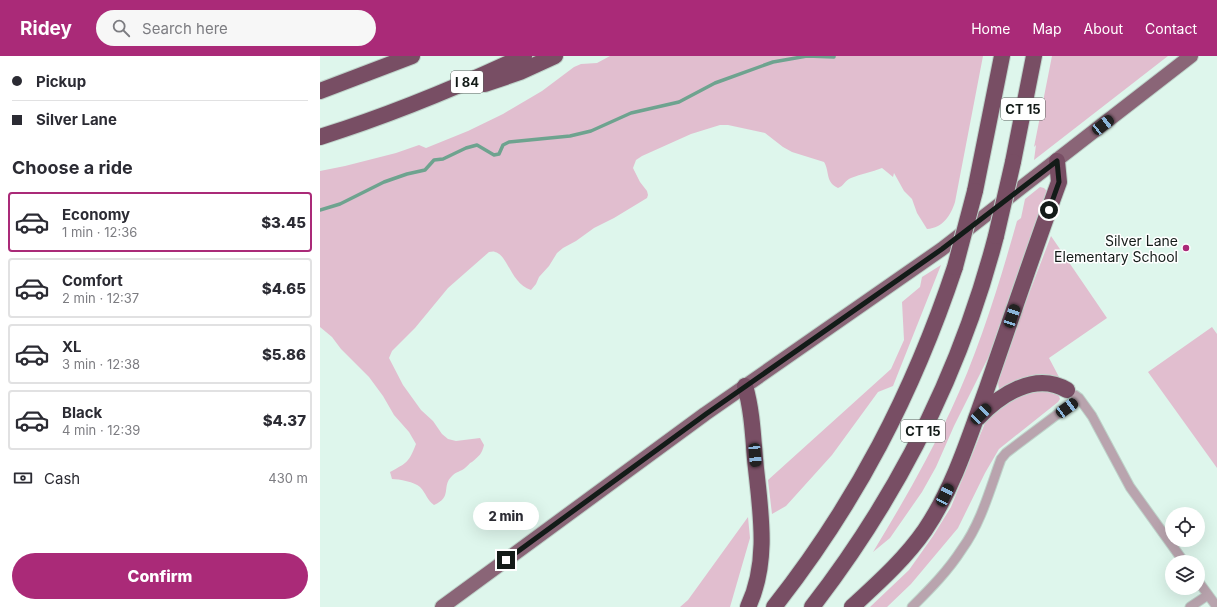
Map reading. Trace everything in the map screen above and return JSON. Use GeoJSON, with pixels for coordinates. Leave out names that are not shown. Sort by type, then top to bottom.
{"type":"FeatureCollection","features":[{"type":"Feature","properties":{"kind":"highway"},"geometry":{"type":"LineString","coordinates":[[320,91],[412,56]]}},
{"type":"Feature","properties":{"kind":"highway","name":"I 84"},"geometry":{"type":"LineString","coordinates":[[320,137],[409,106],[524,56]]}},
{"type":"Feature","properties":{"kind":"highway"},"geometry":{"type":"LineString","coordinates":[[409,106],[483,85],[520,72],[555,56]]}},
{"type":"Feature","properties":{"kind":"highway","name":"CT 15"},"geometry":{"type":"LineString","coordinates":[[774,607],[813,555],[875,455],[894,419],[926,348],[954,267],[975,191],[1002,56]]}},
{"type":"Feature","properties":{"kind":"highway","name":"CT 15"},"geometry":{"type":"LineString","coordinates":[[812,607],[841,568],[898,480],[944,386],[967,328],[996,236],[1013,162],[1034,56]]}},
{"type":"Feature","properties":{"kind":"highway"},"geometry":{"type":"LineString","coordinates":[[852,607],[906,554],[940,506],[953,479],[1059,182],[1057,161]]}},
{"type":"Feature","properties":{"kind":"highway"},"geometry":{"type":"LineString","coordinates":[[975,420],[995,401],[1022,387],[1034,384],[1056,385],[1073,394]]}},
{"type":"Feature","properties":{"kind":"highway"},"geometry":{"type":"LineString","coordinates":[[745,386],[751,411],[761,520],[762,550],[757,582],[748,607]]}},
{"type":"Feature","properties":{"kind":"main road"},"geometry":{"type":"LineString","coordinates":[[442,607],[745,386],[942,249],[1191,56]]}},
{"type":"Feature","properties":{"kind":"street"},"geometry":{"type":"LineString","coordinates":[[912,607],[939,580],[963,548],[979,519],[1001,459],[1073,394],[1092,416],[1130,487],[1179,555]]}},
{"type":"Feature","properties":{"kind":"street"},"geometry":{"type":"LineString","coordinates":[[1205,591],[1217,607]]}},
{"type":"Feature","properties":{"kind":"street"},"geometry":{"type":"LineString","coordinates":[[1190,607],[1208,595]]}},
{"type":"Feature","properties":{"kind":"shaded area"},"geometry":{"type":"Polygon","coordinates":[[[610,56],[983,56],[955,202],[946,220],[938,226],[927,229],[917,213],[912,199],[904,191],[894,173],[893,177],[882,168],[849,179],[838,188],[829,180],[824,162],[792,152],[765,133],[728,125],[720,125],[691,134],[642,156],[636,160],[633,168],[640,182],[647,191],[647,198],[594,228],[563,248],[557,253],[531,290],[524,287],[519,282],[499,254],[489,252],[448,288],[415,328],[392,351],[389,358],[403,385],[421,410],[433,421],[442,434],[448,439],[456,441],[480,438],[484,445],[481,453],[472,462],[452,476],[447,484],[445,495],[440,502],[434,505],[418,485],[407,481],[392,479],[390,472],[407,461],[416,444],[409,432],[394,415],[383,396],[369,377],[341,349],[332,337],[320,327],[320,171],[396,153],[419,145],[426,148],[468,131],[503,114],[542,91],[574,67],[581,64],[597,63],[610,56]]]}},
{"type":"Feature","properties":{"kind":"shaded area"},"geometry":{"type":"Polygon","coordinates":[[[1052,56],[1168,56],[1034,160],[1036,145],[1034,147],[1052,56]]]}},
{"type":"Feature","properties":{"kind":"shaded area"},"geometry":{"type":"Polygon","coordinates":[[[1040,187],[1044,188],[1050,194],[1000,334],[954,426],[936,467],[922,492],[890,538],[873,552],[914,482],[951,410],[971,364],[996,293],[1017,221],[1021,218],[1025,199],[1040,187]]]}},
{"type":"Feature","properties":{"kind":"shaded area"},"geometry":{"type":"Polygon","coordinates":[[[1051,236],[1107,318],[1049,358],[1059,377],[1037,377],[1015,383],[999,390],[998,382],[1012,338],[1051,236]]]}},
{"type":"Feature","properties":{"kind":"shaded area"},"geometry":{"type":"Polygon","coordinates":[[[941,265],[893,386],[878,392],[832,455],[786,506],[772,514],[768,480],[891,369],[904,340],[902,302],[920,287],[922,277],[941,265]]]}},
{"type":"Feature","properties":{"kind":"shaded area"},"geometry":{"type":"Polygon","coordinates":[[[1212,327],[1217,334],[1217,468],[1148,372],[1212,327]]]}},
{"type":"Feature","properties":{"kind":"shaded area"},"geometry":{"type":"Polygon","coordinates":[[[1046,389],[1058,394],[1060,399],[999,449],[985,473],[958,528],[911,584],[887,607],[870,607],[909,570],[951,507],[987,418],[1016,396],[1046,389]]]}},
{"type":"Feature","properties":{"kind":"shaded area"},"geometry":{"type":"Polygon","coordinates":[[[748,517],[750,538],[730,607],[680,607],[688,600],[748,517]]]}},
{"type":"Feature","properties":{"kind":"waterway"},"geometry":{"type":"LineString","coordinates":[[320,210],[340,204],[384,182],[407,174],[425,170],[434,160],[443,159],[466,148],[477,145],[494,155],[499,154],[503,145],[509,142],[570,136],[591,131],[631,113],[679,102],[715,83],[773,62],[807,56],[834,56]]}},
{"type":"Feature","properties":{"kind":"place","name":"Silver Lane Elementary School"},"geometry":{"type":"Point","coordinates":[1186,248]}},
{"type":"Feature","properties":{"kind":"route"},"geometry":{"type":"LineString","coordinates":[[506,560],[706,414],[970,229],[1057,161],[1059,182],[1049,210]]}}]}
